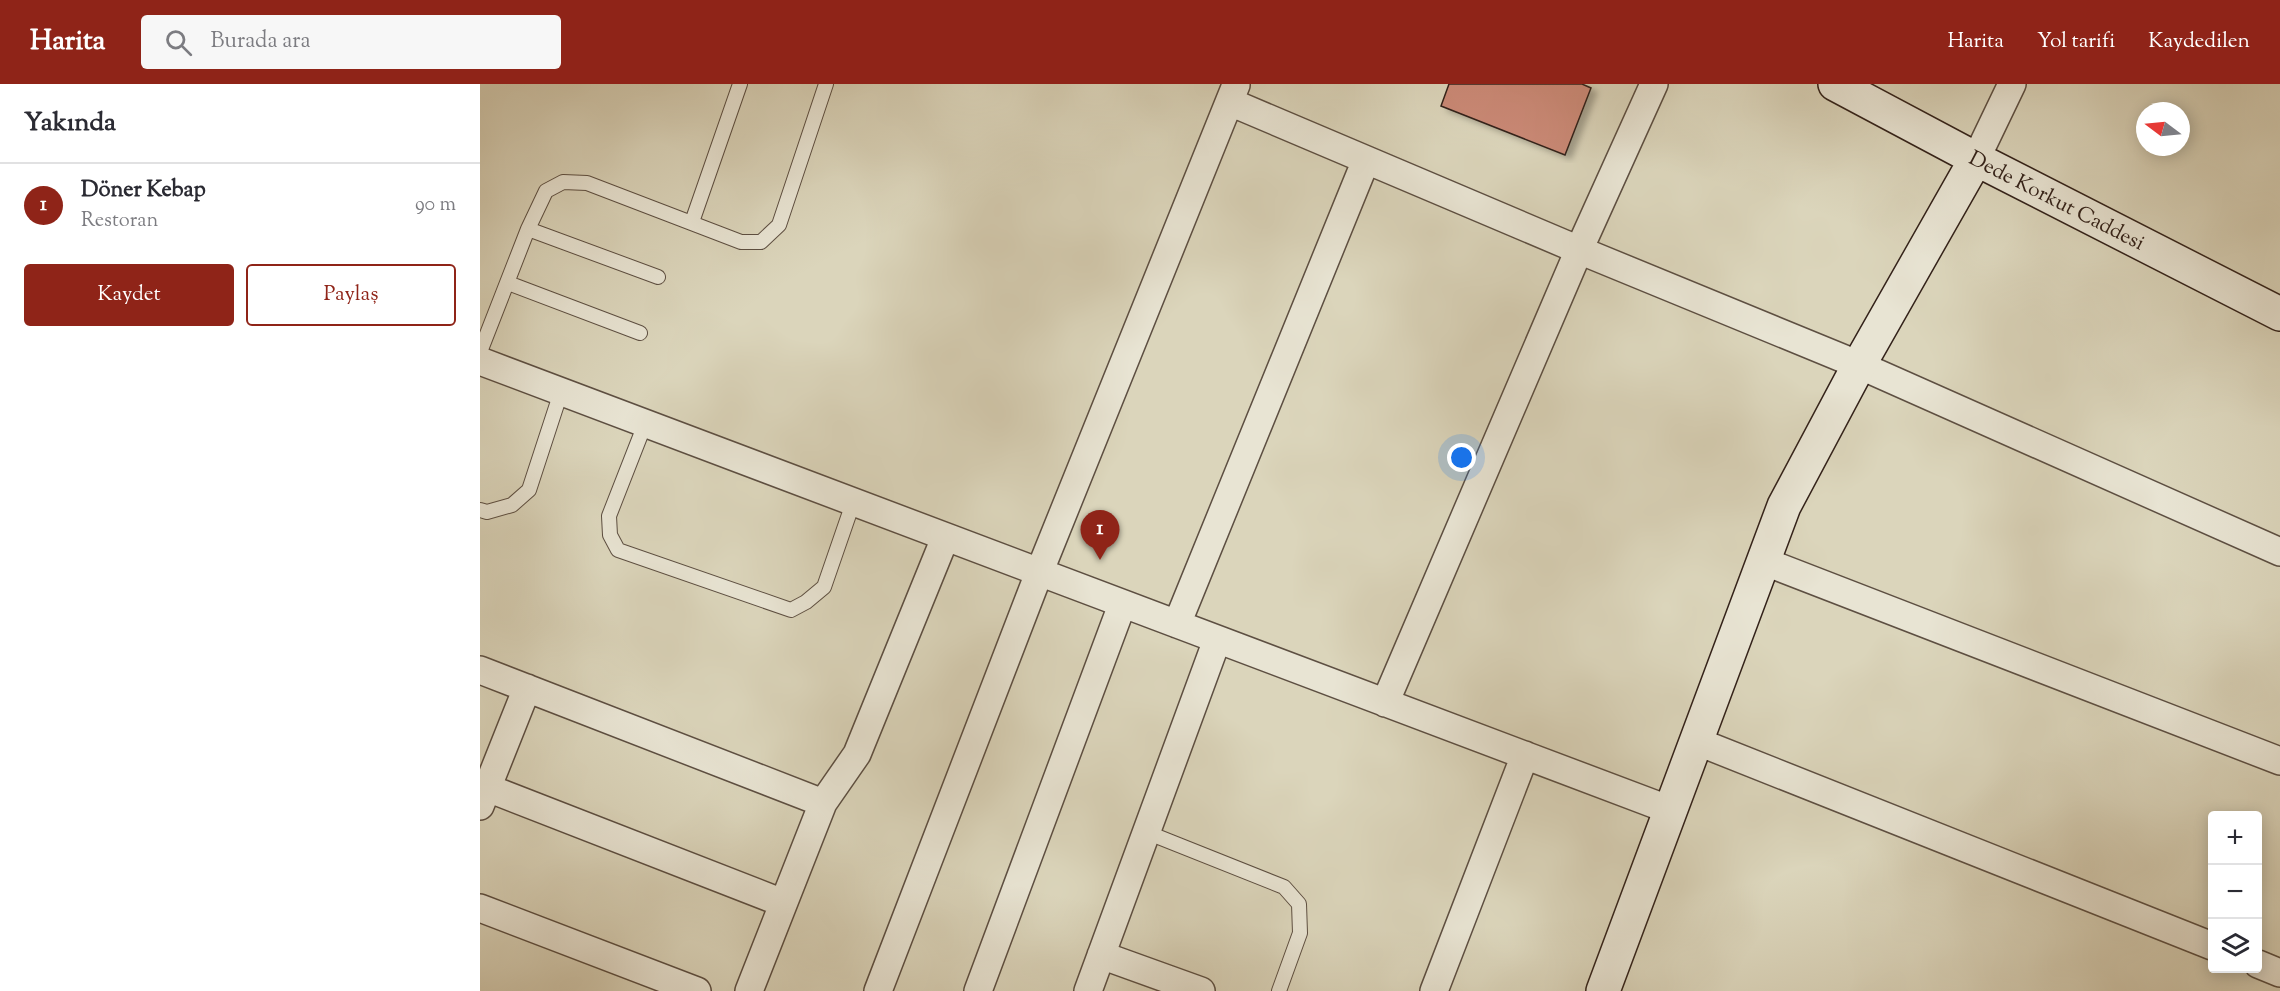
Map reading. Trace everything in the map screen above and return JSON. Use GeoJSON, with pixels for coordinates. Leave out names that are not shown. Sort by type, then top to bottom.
{"type":"FeatureCollection","features":[{"type":"Feature","properties":{"kind":"street"},"geometry":{"type":"LineString","coordinates":[[1385,703],[1654,84]]}},
{"type":"Feature","properties":{"kind":"street","name":"Dede Korkut Caddesi"},"geometry":{"type":"LineString","coordinates":[[1835,84],[2280,315]]}},
{"type":"Feature","properties":{"kind":"street"},"geometry":{"type":"LineString","coordinates":[[1604,991],[1784,506],[1859,365],[1976,159],[2012,84]]}},
{"type":"Feature","properties":{"kind":"street"},"geometry":{"type":"LineString","coordinates":[[878,991],[1039,573],[1233,93],[1366,160],[1859,365],[2280,552]]}},
{"type":"Feature","properties":{"kind":"street"},"geometry":{"type":"LineString","coordinates":[[1177,624],[1366,160]]}},
{"type":"Feature","properties":{"kind":"street"},"geometry":{"type":"LineString","coordinates":[[480,361],[1670,810]]}},
{"type":"Feature","properties":{"kind":"street"},"geometry":{"type":"LineString","coordinates":[[749,991],[823,803],[857,754],[945,538]]}},
{"type":"Feature","properties":{"kind":"street"},"geometry":{"type":"LineString","coordinates":[[1763,561],[2280,761]]}},
{"type":"Feature","properties":{"kind":"street"},"geometry":{"type":"LineString","coordinates":[[978,991],[1122,605]]}},
{"type":"Feature","properties":{"kind":"street"},"geometry":{"type":"LineString","coordinates":[[1088,991],[1217,640]]}},
{"type":"Feature","properties":{"kind":"street"},"geometry":{"type":"LineString","coordinates":[[480,670],[823,803]]}},
{"type":"Feature","properties":{"kind":"street"},"geometry":{"type":"LineString","coordinates":[[527,688],[482,793],[783,903]]}},
{"type":"Feature","properties":{"kind":"street"},"geometry":{"type":"LineString","coordinates":[[1696,741],[2208,944]]}},
{"type":"Feature","properties":{"kind":"street"},"geometry":{"type":"LineString","coordinates":[[1434,991],[1525,755]]}},
{"type":"Feature","properties":{"kind":"street"},"geometry":{"type":"LineString","coordinates":[[480,908],[680,988]]}},
{"type":"Feature","properties":{"kind":"street"},"geometry":{"type":"LineString","coordinates":[[1101,955],[1201,991]]}},
{"type":"Feature","properties":{"kind":"street"},"geometry":{"type":"LineString","coordinates":[[2262,966],[2280,973]]}},
{"type":"Feature","properties":{"kind":"lane"},"geometry":{"type":"LineString","coordinates":[[692,222],[740,84]]}},
{"type":"Feature","properties":{"kind":"lane"},"geometry":{"type":"LineString","coordinates":[[480,352],[528,229],[546,191],[563,182],[587,183],[741,242],[761,242],[779,225],[826,84]]}},
{"type":"Feature","properties":{"kind":"lane"},"geometry":{"type":"LineString","coordinates":[[528,229],[658,277]]}},
{"type":"Feature","properties":{"kind":"lane"},"geometry":{"type":"LineString","coordinates":[[508,283],[640,333]]}},
{"type":"Feature","properties":{"kind":"lane"},"geometry":{"type":"LineString","coordinates":[[480,510],[487,512],[512,505],[529,490],[561,392]]}},
{"type":"Feature","properties":{"kind":"lane"},"geometry":{"type":"LineString","coordinates":[[645,424],[609,516],[610,535],[618,549],[791,610],[806,602],[824,587],[853,503]]}},
{"type":"Feature","properties":{"kind":"lane"},"geometry":{"type":"LineString","coordinates":[[1146,832],[1284,887],[1299,904],[1300,933],[1279,991]]}},
{"type":"Feature","properties":{"kind":"building"},"geometry":{"type":"Polygon","coordinates":[[[1449,84],[1582,84],[1591,88],[1565,155],[1441,106],[1449,84]]]}},
{"type":"Feature","properties":{"kind":"place","name":"Döner Kebap"},"geometry":{"type":"Point","coordinates":[1100,560]}}]}
